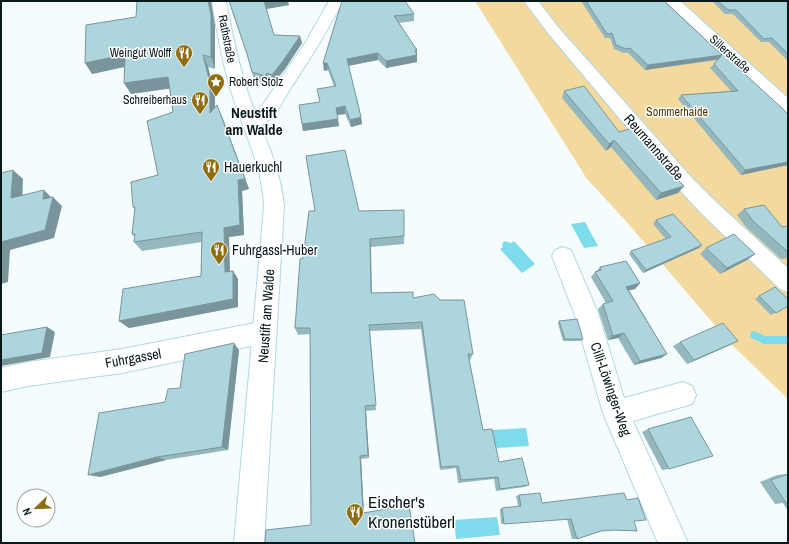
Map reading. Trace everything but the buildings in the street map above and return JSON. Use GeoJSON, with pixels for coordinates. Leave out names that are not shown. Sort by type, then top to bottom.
{"type":"FeatureCollection","features":[{"type":"Feature","properties":{"kind":"street","name":"Rathstraße"},"geometry":{"type":"LineString","coordinates":[[219,1],[231,64],[251,123]]}},
{"type":"Feature","properties":{"kind":"street"},"geometry":{"type":"LineString","coordinates":[[251,123],[264,115],[272,104],[315,40],[336,1]]}},
{"type":"Feature","properties":{"kind":"street","name":"Reumannstraße"},"geometry":{"type":"LineString","coordinates":[[531,1],[553,30],[684,182],[709,208],[788,282]]}},
{"type":"Feature","properties":{"kind":"street","name":"Sillerstraße"},"geometry":{"type":"LineString","coordinates":[[672,1],[788,107]]}},
{"type":"Feature","properties":{"kind":"street","name":"Neustift am Walde"},"geometry":{"type":"LineString","coordinates":[[249,543],[274,206],[274,186],[265,154],[251,123]]}},
{"type":"Feature","properties":{"kind":"street","name":"Cilli-Löwinger-Weg"},"geometry":{"type":"LineString","coordinates":[[563,256],[586,313],[616,413],[673,543]]}},
{"type":"Feature","properties":{"kind":"street","name":"Fuhrgassel"},"geometry":{"type":"LineString","coordinates":[[1,380],[28,374],[122,361],[265,332]]}},
{"type":"Feature","properties":{"kind":"street"},"geometry":{"type":"LineString","coordinates":[[616,413],[683,395]]}},
{"type":"Feature","properties":{"kind":"green space","name":"Sommerhaide"},"geometry":{"type":"Polygon","coordinates":[[[475,1],[788,1],[788,399],[729,342],[625,220],[587,179],[475,1]]]}},
{"type":"Feature","properties":{"kind":"water"},"geometry":{"type":"Polygon","coordinates":[[[585,222],[598,246],[584,248],[571,224],[585,222]]]}},
{"type":"Feature","properties":{"kind":"water"},"geometry":{"type":"Polygon","coordinates":[[[504,241],[511,243],[514,241],[535,264],[522,273],[500,249],[503,247],[502,244],[504,241]]]}},
{"type":"Feature","properties":{"kind":"water"},"geometry":{"type":"Polygon","coordinates":[[[526,428],[529,446],[496,448],[492,430],[526,428]]]}},
{"type":"Feature","properties":{"kind":"water"},"geometry":{"type":"Polygon","coordinates":[[[497,517],[500,535],[456,539],[454,520],[497,517]]]}},
{"type":"Feature","properties":{"kind":"waterway"},"geometry":{"type":"LineString","coordinates":[[754,335],[764,340],[788,340]]}},
{"type":"Feature","properties":{"kind":"place","name":"Weingut Wolff"},"geometry":{"type":"Point","coordinates":[184,68]}},
{"type":"Feature","properties":{"kind":"place","name":"Robert Stolz"},"geometry":{"type":"Point","coordinates":[216,97]}},
{"type":"Feature","properties":{"kind":"place","name":"Schreiberhaus"},"geometry":{"type":"Point","coordinates":[200,115]}},
{"type":"Feature","properties":{"kind":"place","name":"Hauerkuchl"},"geometry":{"type":"Point","coordinates":[211,182]}},
{"type":"Feature","properties":{"kind":"place","name":"Fuhrgassl-Huber"},"geometry":{"type":"Point","coordinates":[219,265]}},
{"type":"Feature","properties":{"kind":"place","name":"Eischer's Kronenstüberl"},"geometry":{"type":"Point","coordinates":[355,527]}},
{"type":"Feature","properties":{"kind":"district","name":"Neustift am Walde"},"geometry":{"type":"Point","coordinates":[254,122]}}]}
